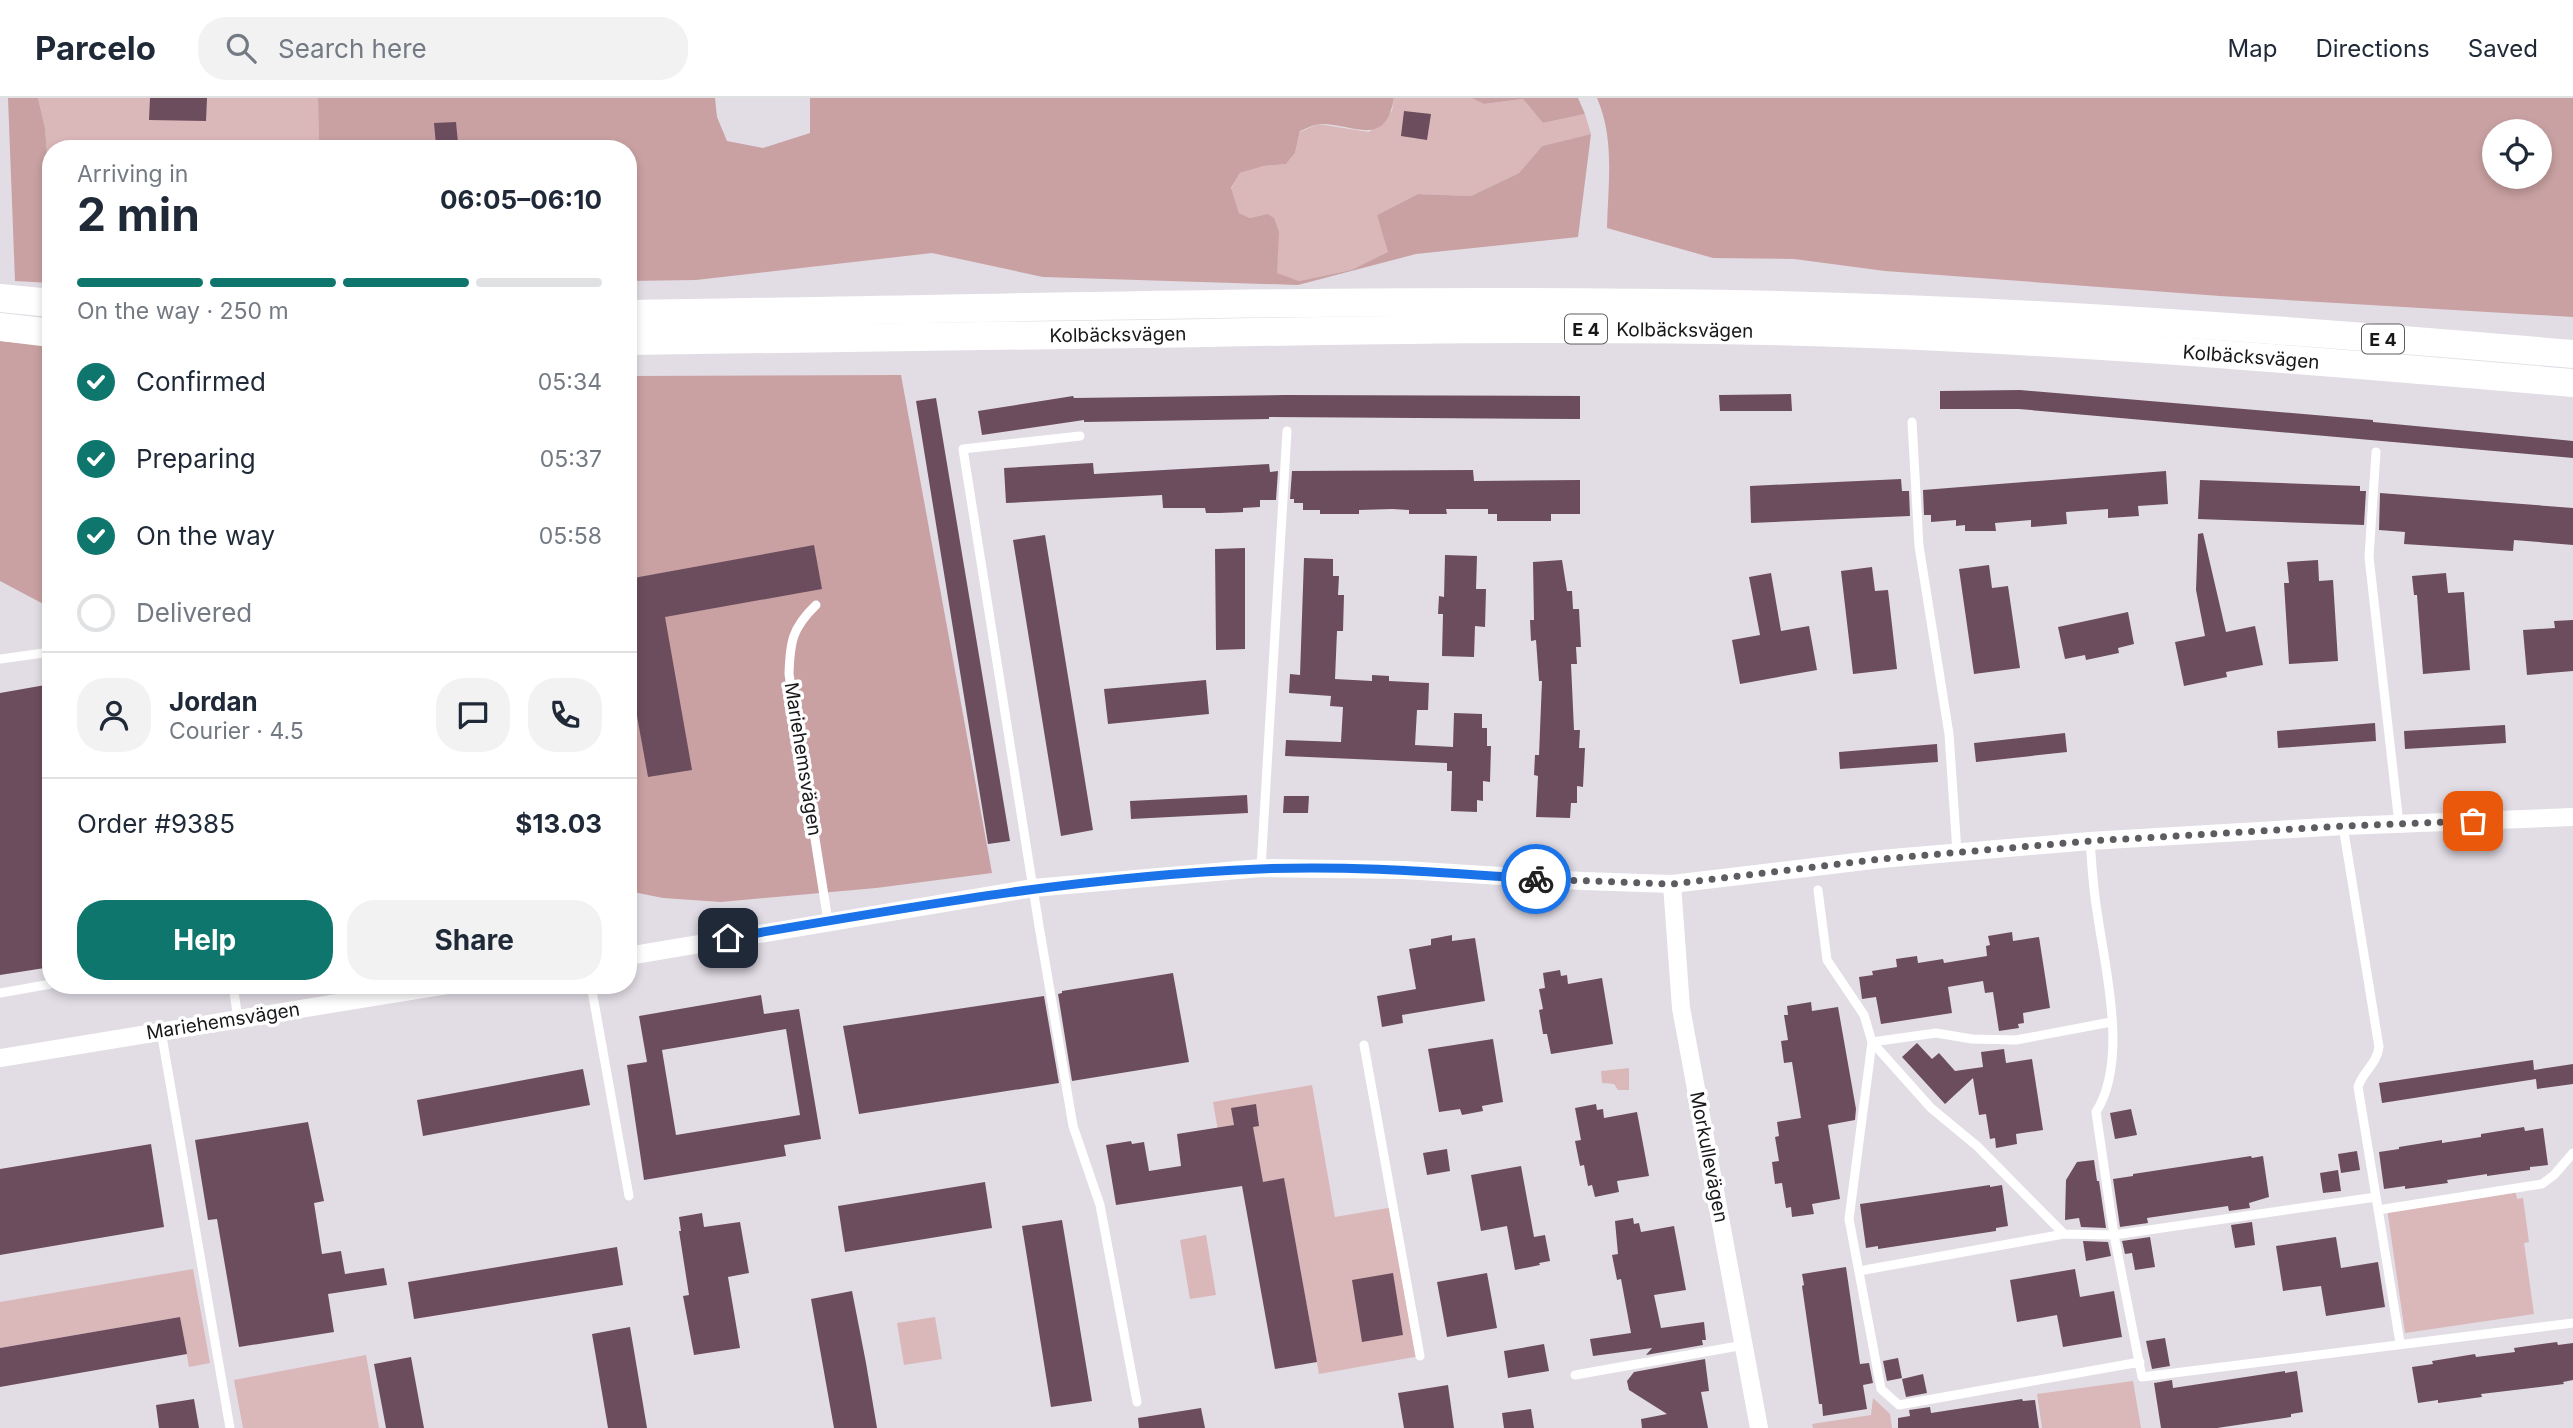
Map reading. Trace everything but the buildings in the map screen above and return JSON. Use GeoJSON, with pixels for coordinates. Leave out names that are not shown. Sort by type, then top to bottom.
{"type":"FeatureCollection","features":[{"type":"Feature","properties":{"kind":"highway"},"geometry":{"type":"LineString","coordinates":[[0,298],[42,302]]}},
{"type":"Feature","properties":{"kind":"highway","name":"Kolbäcksvägen"},"geometry":{"type":"LineString","coordinates":[[637,314],[1427,303],[1735,304],[2066,316],[2573,354]]}},
{"type":"Feature","properties":{"kind":"highway"},"geometry":{"type":"LineString","coordinates":[[0,327],[42,332]]}},
{"type":"Feature","properties":{"kind":"highway","name":"Kolbäcksvägen"},"geometry":{"type":"LineString","coordinates":[[637,341],[1402,330],[1734,331],[1883,335],[2194,351],[2573,383]]}},
{"type":"Feature","properties":{"kind":"street"},"geometry":{"type":"LineString","coordinates":[[637,954],[1033,888],[1261,869],[1404,870],[1672,884],[1957,852],[2090,841],[2343,826],[2573,817]]}},
{"type":"Feature","properties":{"kind":"street","name":"Morkullevägen"},"geometry":{"type":"LineString","coordinates":[[1672,884],[1681,1008],[1759,1428]]}},
{"type":"Feature","properties":{"kind":"street","name":"Mariehemsvägen"},"geometry":{"type":"LineString","coordinates":[[0,1058],[392,994]]}},
{"type":"Feature","properties":{"kind":"lane"},"geometry":{"type":"LineString","coordinates":[[1912,422],[1919,546],[1949,734],[1957,852]]}},
{"type":"Feature","properties":{"kind":"lane"},"geometry":{"type":"LineString","coordinates":[[1261,869],[1287,431]]}},
{"type":"Feature","properties":{"kind":"lane"},"geometry":{"type":"LineString","coordinates":[[1080,436],[963,449],[1073,1126],[1100,1205],[1137,1402]]}},
{"type":"Feature","properties":{"kind":"lane"},"geometry":{"type":"LineString","coordinates":[[2375,452],[2369,557],[2399,824]]}},
{"type":"Feature","properties":{"kind":"lane","name":"Mariehemsvägen"},"geometry":{"type":"LineString","coordinates":[[816,605],[794,631],[790,646],[789,674],[828,921]]}},
{"type":"Feature","properties":{"kind":"lane"},"geometry":{"type":"LineString","coordinates":[[0,659],[42,653]]}},
{"type":"Feature","properties":{"kind":"lane"},"geometry":{"type":"LineString","coordinates":[[2343,826],[2379,1047],[2378,1057],[2361,1076],[2358,1087],[2400,1343]]}},
{"type":"Feature","properties":{"kind":"lane"},"geometry":{"type":"LineString","coordinates":[[2090,841],[2111,1022],[2110,1076],[2103,1101],[2096,1112],[2114,1235],[2142,1377],[2573,1323]]}},
{"type":"Feature","properties":{"kind":"lane"},"geometry":{"type":"LineString","coordinates":[[1818,890],[1827,960],[1864,1015],[1872,1042],[1849,1219],[1881,1389],[1899,1405],[2140,1362]]}},
{"type":"Feature","properties":{"kind":"lane"},"geometry":{"type":"LineString","coordinates":[[0,993],[42,986]]}},
{"type":"Feature","properties":{"kind":"lane"},"geometry":{"type":"LineString","coordinates":[[234,994],[238,1019]]}},
{"type":"Feature","properties":{"kind":"lane"},"geometry":{"type":"LineString","coordinates":[[593,994],[629,1196]]}},
{"type":"Feature","properties":{"kind":"lane"},"geometry":{"type":"LineString","coordinates":[[1872,1042],[1936,1033],[1972,1039],[2016,1040],[2111,1022]]}},
{"type":"Feature","properties":{"kind":"lane"},"geometry":{"type":"LineString","coordinates":[[161,1031],[230,1428]]}},
{"type":"Feature","properties":{"kind":"lane"},"geometry":{"type":"LineString","coordinates":[[1872,1042],[1931,1108],[1977,1146],[2064,1234]]}},
{"type":"Feature","properties":{"kind":"lane"},"geometry":{"type":"LineString","coordinates":[[1364,1045],[1420,1356]]}},
{"type":"Feature","properties":{"kind":"lane"},"geometry":{"type":"LineString","coordinates":[[2378,1210],[2542,1184],[2554,1175],[2573,1153]]}},
{"type":"Feature","properties":{"kind":"lane"},"geometry":{"type":"LineString","coordinates":[[1859,1271],[2064,1234],[2114,1235],[2376,1198]]}},
{"type":"Feature","properties":{"kind":"lane"},"geometry":{"type":"LineString","coordinates":[[1575,1374],[1744,1345]]}},
{"type":"Feature","properties":{"kind":"shaded area"},"geometry":{"type":"Polygon","coordinates":[[[8,98],[38,98],[46,140],[42,140],[42,282],[15,281],[8,98]]]}},
{"type":"Feature","properties":{"kind":"shaded area"},"geometry":{"type":"Polygon","coordinates":[[[38,98],[318,98],[319,140],[46,140],[38,98]]]}},
{"type":"Feature","properties":{"kind":"shaded area"},"geometry":{"type":"Polygon","coordinates":[[[318,98],[715,98],[717,117],[727,141],[763,148],[810,133],[810,98],[1394,98],[1390,114],[1384,124],[1376,129],[1321,124],[1300,131],[1295,153],[1286,164],[1264,166],[1240,173],[1231,188],[1239,213],[1250,218],[1267,214],[1274,218],[1279,232],[1277,273],[1299,281],[1351,270],[1388,252],[1377,215],[1418,194],[1471,196],[1519,173],[1542,146],[1591,134],[1578,237],[1416,254],[1298,285],[1043,277],[932,253],[696,280],[637,281],[637,140],[319,140],[318,98]]]}},
{"type":"Feature","properties":{"kind":"shaded area"},"geometry":{"type":"Polygon","coordinates":[[[1394,98],[1471,98],[1484,104],[1523,99],[1543,123],[1585,114],[1591,134],[1542,146],[1519,173],[1471,196],[1418,194],[1377,215],[1389,252],[1351,270],[1299,281],[1277,274],[1267,214],[1250,218],[1239,213],[1231,189],[1240,173],[1264,166],[1286,164],[1295,153],[1300,132],[1318,124],[1369,132],[1392,111],[1394,98]]]}},
{"type":"Feature","properties":{"kind":"shaded area"},"geometry":{"type":"Polygon","coordinates":[[[1471,98],[1578,98],[1585,114],[1543,123],[1523,99],[1484,104],[1471,98]]]}},
{"type":"Feature","properties":{"kind":"shaded area"},"geometry":{"type":"Polygon","coordinates":[[[1597,98],[2573,98],[2573,317],[2220,296],[1885,271],[1794,259],[1713,258],[1607,228],[1609,162],[1606,129],[1597,98]]]}},
{"type":"Feature","properties":{"kind":"shaded area"},"geometry":{"type":"Polygon","coordinates":[[[0,341],[42,345],[42,603],[0,581],[0,341]]]}},
{"type":"Feature","properties":{"kind":"shaded area"},"geometry":{"type":"Polygon","coordinates":[[[901,375],[992,873],[876,888],[721,902],[663,898],[637,893],[637,376],[901,375]]]}},
{"type":"Feature","properties":{"kind":"shaded area"},"geometry":{"type":"Polygon","coordinates":[[[1629,1068],[1629,1090],[1618,1090],[1614,1084],[1602,1083],[1601,1071],[1629,1068]]]}},
{"type":"Feature","properties":{"kind":"shaded area"},"geometry":{"type":"Polygon","coordinates":[[[1312,1085],[1335,1217],[1394,1207],[1420,1356],[1319,1374],[1284,1179],[1228,1188],[1213,1102],[1312,1085]]]}},
{"type":"Feature","properties":{"kind":"shaded area"},"geometry":{"type":"Polygon","coordinates":[[[2515,1189],[2517,1199],[2523,1198],[2529,1242],[2524,1243],[2534,1314],[2405,1333],[2387,1208],[2515,1189]]]}},
{"type":"Feature","properties":{"kind":"shaded area"},"geometry":{"type":"Polygon","coordinates":[[[1206,1235],[1216,1295],[1190,1299],[1180,1240],[1206,1235]]]}},
{"type":"Feature","properties":{"kind":"shaded area"},"geometry":{"type":"Polygon","coordinates":[[[193,1269],[210,1363],[189,1367],[180,1317],[0,1348],[0,1302],[193,1269]]]}},
{"type":"Feature","properties":{"kind":"shaded area"},"geometry":{"type":"Polygon","coordinates":[[[935,1317],[942,1359],[904,1365],[897,1323],[935,1317]]]}},
{"type":"Feature","properties":{"kind":"shaded area"},"geometry":{"type":"Polygon","coordinates":[[[366,1355],[379,1428],[243,1428],[234,1380],[366,1355]]]}},
{"type":"Feature","properties":{"kind":"shaded area"},"geometry":{"type":"Polygon","coordinates":[[[2133,1381],[2141,1428],[2042,1428],[2037,1394],[2133,1381]]]}},
{"type":"Feature","properties":{"kind":"shaded area"},"geometry":{"type":"Polygon","coordinates":[[[1873,1398],[1890,1414],[1892,1428],[1813,1428],[1812,1424],[1871,1415],[1873,1398]]]}},
{"type":"Feature","properties":{"kind":"way so far"},"geometry":{"type":"LineString","coordinates":[[1536,879],[1672,884],[1881,859],[2090,841],[2473,821]]}},
{"type":"Feature","properties":{"kind":"route"},"geometry":{"type":"LineString","coordinates":[[728,938],[1033,888],[1138,877],[1261,869],[1404,870],[1536,879]]}}]}
